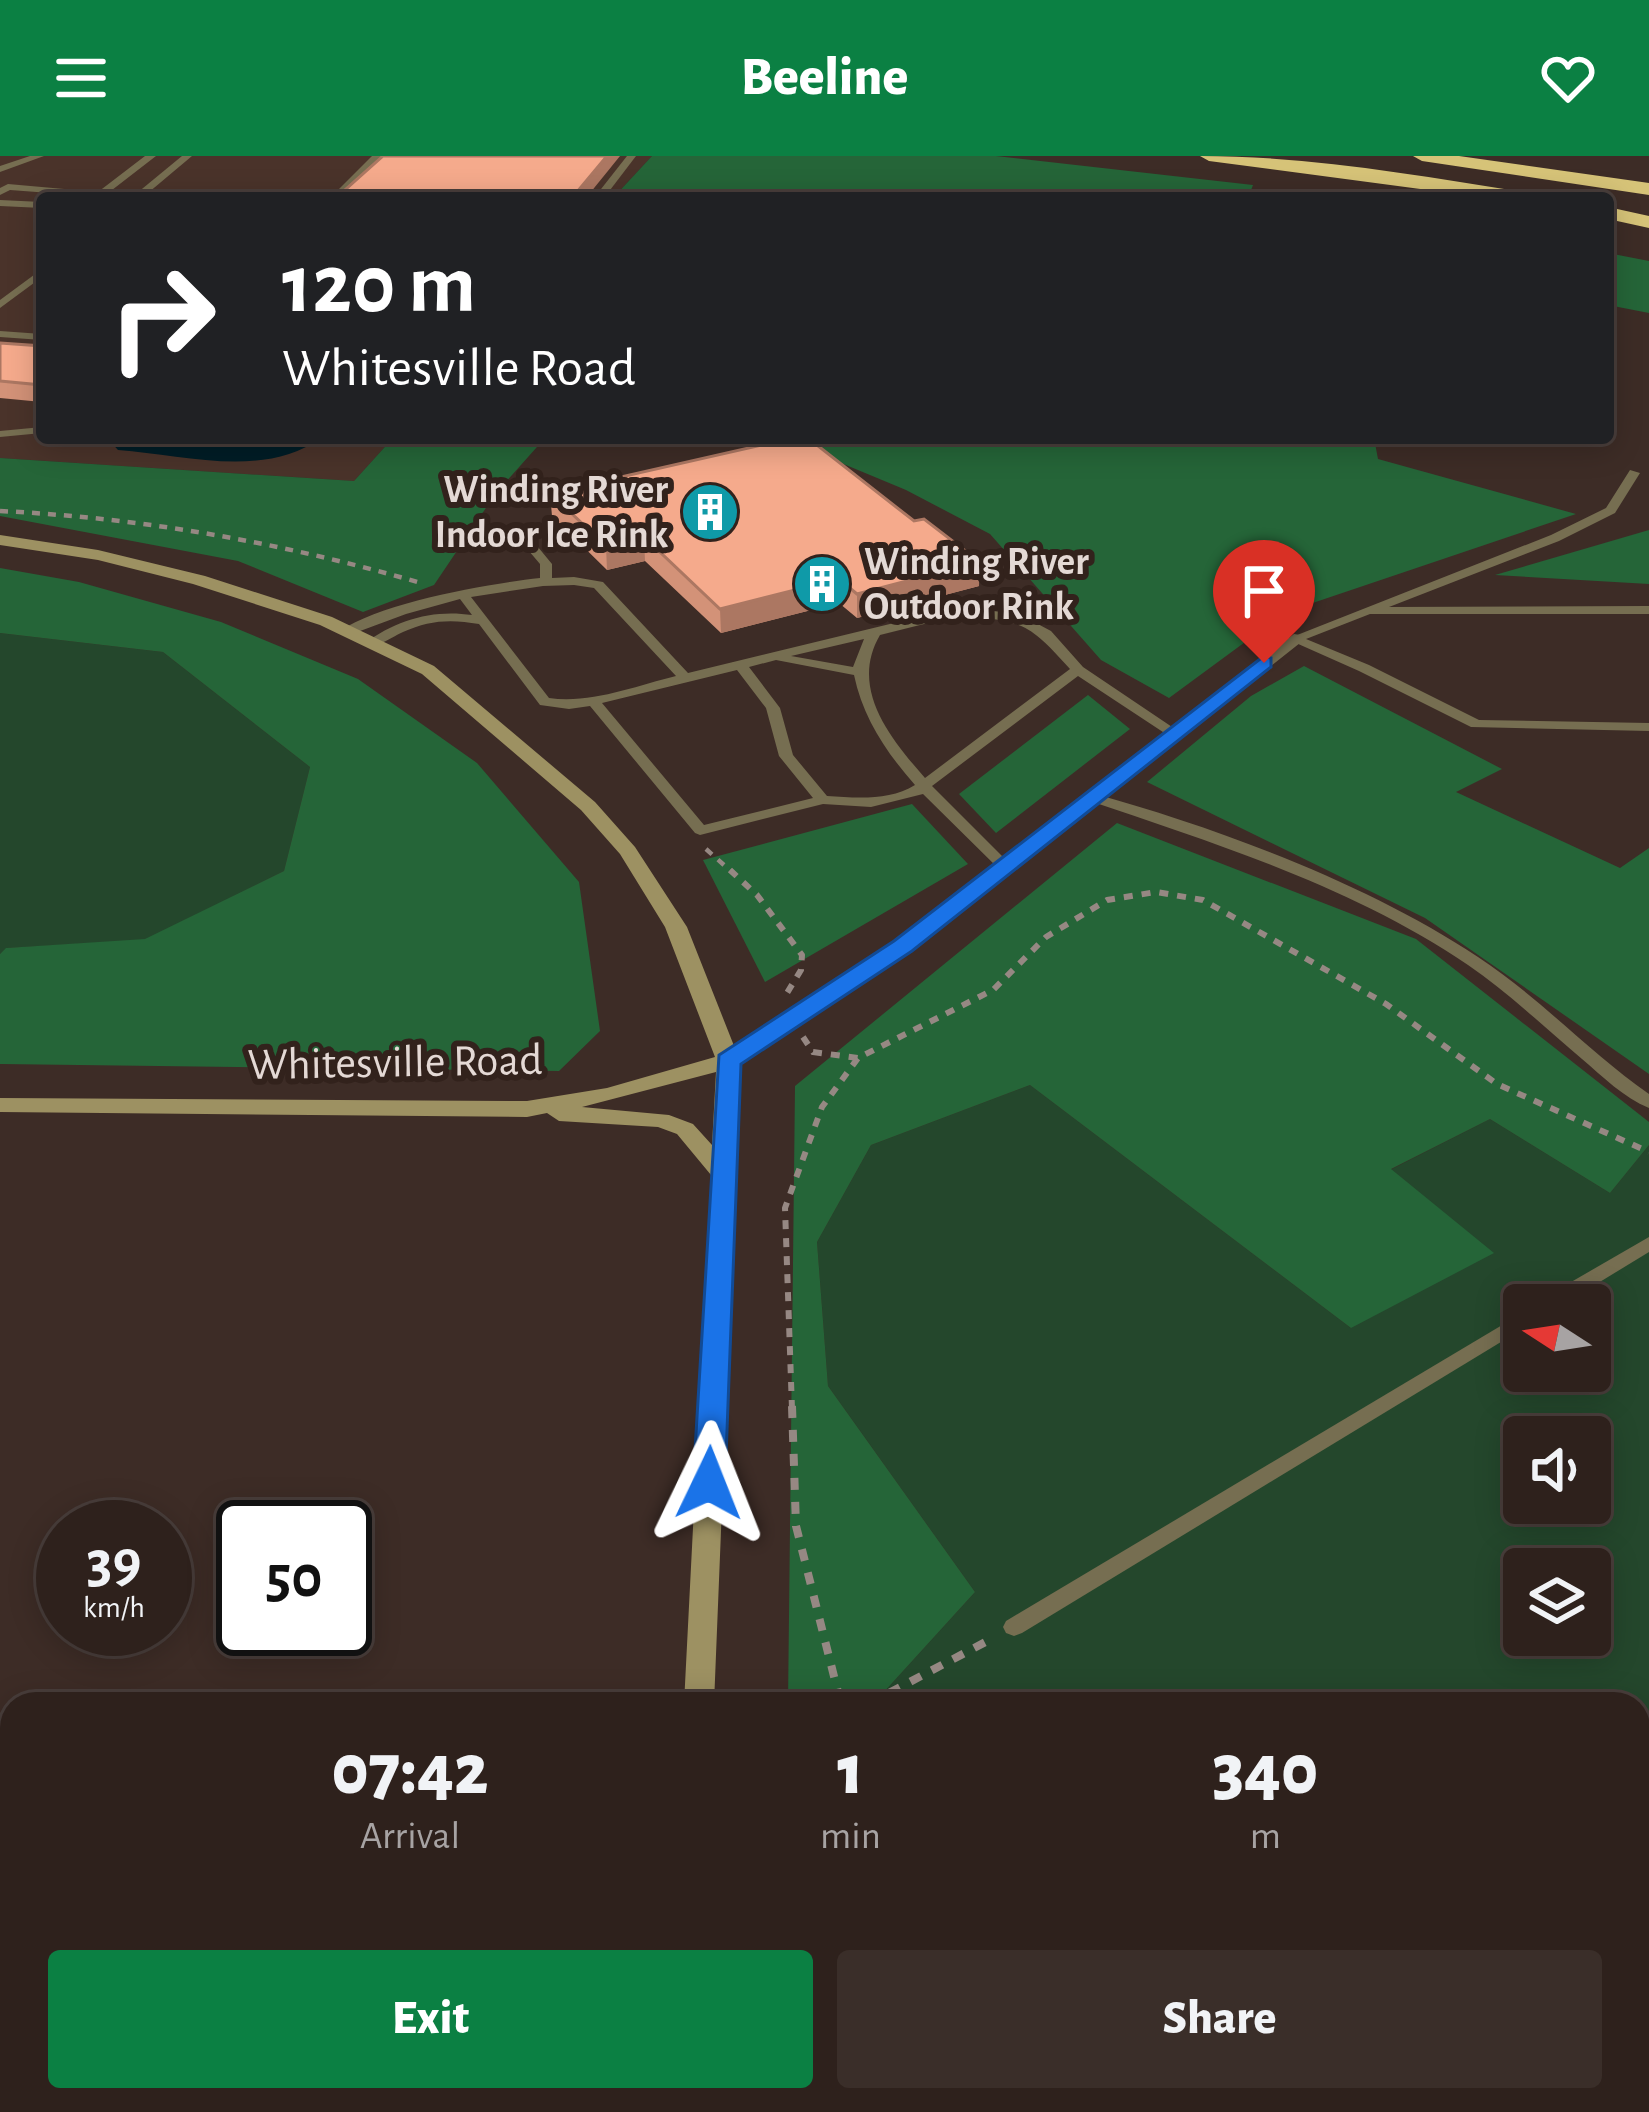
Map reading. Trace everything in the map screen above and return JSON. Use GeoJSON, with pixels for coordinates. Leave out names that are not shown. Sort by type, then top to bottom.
{"type":"FeatureCollection","features":[{"type":"Feature","properties":{"kind":"highway"},"geometry":{"type":"LineString","coordinates":[[1209,156],[1485,192]]}},
{"type":"Feature","properties":{"kind":"highway"},"geometry":{"type":"LineString","coordinates":[[1300,156],[1501,192]]}},
{"type":"Feature","properties":{"kind":"highway"},"geometry":{"type":"LineString","coordinates":[[1422,156],[1649,189]]}},
{"type":"Feature","properties":{"kind":"highway"},"geometry":{"type":"LineString","coordinates":[[1520,156],[1649,177]]}},
{"type":"Feature","properties":{"kind":"highway"},"geometry":{"type":"LineString","coordinates":[[1614,214],[1649,222]]}},
{"type":"Feature","properties":{"kind":"main road"},"geometry":{"type":"LineString","coordinates":[[0,540],[98,555],[199,580],[347,631],[428,670],[588,806],[628,851],[676,927],[728,1061],[700,1692]]}},
{"type":"Feature","properties":{"kind":"main road","name":"Whitesville Road"},"geometry":{"type":"LineString","coordinates":[[0,1105],[527,1109],[609,1095],[728,1061]]}},
{"type":"Feature","properties":{"kind":"main road"},"geometry":{"type":"LineString","coordinates":[[527,1109],[661,1120],[685,1129],[723,1174]]}},
{"type":"Feature","properties":{"kind":"street","name":"Whitesville Road"},"geometry":{"type":"LineString","coordinates":[[728,1061],[903,946],[1294,639]]}},
{"type":"Feature","properties":{"kind":"lane"},"geometry":{"type":"LineString","coordinates":[[0,169],[40,156]]}},
{"type":"Feature","properties":{"kind":"lane"},"geometry":{"type":"LineString","coordinates":[[104,192],[151,156]]}},
{"type":"Feature","properties":{"kind":"lane"},"geometry":{"type":"LineString","coordinates":[[143,192],[188,156]]}},
{"type":"Feature","properties":{"kind":"lane"},"geometry":{"type":"LineString","coordinates":[[341,192],[377,156]]}},
{"type":"Feature","properties":{"kind":"lane"},"geometry":{"type":"LineString","coordinates":[[604,192],[632,156]]}},
{"type":"Feature","properties":{"kind":"lane"},"geometry":{"type":"LineString","coordinates":[[0,192],[8,187],[66,192]]}},
{"type":"Feature","properties":{"kind":"lane"},"geometry":{"type":"LineString","coordinates":[[0,202],[36,205]]}},
{"type":"Feature","properties":{"kind":"lane"},"geometry":{"type":"LineString","coordinates":[[0,304],[36,277]]}},
{"type":"Feature","properties":{"kind":"lane"},"geometry":{"type":"LineString","coordinates":[[0,334],[36,337]]}},
{"type":"Feature","properties":{"kind":"lane"},"geometry":{"type":"LineString","coordinates":[[0,434],[36,431]]}},
{"type":"Feature","properties":{"kind":"lane"},"geometry":{"type":"LineString","coordinates":[[1294,639],[1556,538],[1611,510],[1634,473]]}},
{"type":"Feature","properties":{"kind":"lane"},"geometry":{"type":"LineString","coordinates":[[529,544],[545,564],[546,578]]}},
{"type":"Feature","properties":{"kind":"lane"},"geometry":{"type":"LineString","coordinates":[[347,631],[392,611],[546,578],[598,585],[685,678]]}},
{"type":"Feature","properties":{"kind":"lane"},"geometry":{"type":"LineString","coordinates":[[464,596],[545,702],[569,705],[593,700],[960,610],[1019,618],[1046,634],[1078,670],[1174,733]]}},
{"type":"Feature","properties":{"kind":"lane"},"geometry":{"type":"LineString","coordinates":[[1357,611],[1649,610]]}},
{"type":"Feature","properties":{"kind":"lane"},"geometry":{"type":"LineString","coordinates":[[372,643],[427,615],[483,620]]}},
{"type":"Feature","properties":{"kind":"lane"},"geometry":{"type":"LineString","coordinates":[[876,630],[864,650],[860,672],[872,715],[923,783],[1004,866]]}},
{"type":"Feature","properties":{"kind":"lane"},"geometry":{"type":"LineString","coordinates":[[1294,639],[1476,724],[1649,727]]}},
{"type":"Feature","properties":{"kind":"lane"},"geometry":{"type":"LineString","coordinates":[[772,659],[860,672]]}},
{"type":"Feature","properties":{"kind":"lane"},"geometry":{"type":"LineString","coordinates":[[741,665],[773,708],[786,756],[823,800]]}},
{"type":"Feature","properties":{"kind":"lane"},"geometry":{"type":"LineString","coordinates":[[593,700],[700,830],[823,800],[871,803],[914,793],[1078,670]]}},
{"type":"Feature","properties":{"kind":"lane"},"geometry":{"type":"LineString","coordinates":[[1092,797],[1230,843],[1412,922],[1476,963],[1606,1074],[1649,1102]]}},
{"type":"Feature","properties":{"kind":"lane"},"geometry":{"type":"LineString","coordinates":[[1582,1284],[1649,1243]]}},
{"type":"Feature","properties":{"kind":"lane"},"geometry":{"type":"LineString","coordinates":[[1014,1628],[1503,1332]]}},
{"type":"Feature","properties":{"kind":"path"},"geometry":{"type":"LineString","coordinates":[[0,511],[94,514],[225,537],[369,568],[464,596]]}},
{"type":"Feature","properties":{"kind":"path"},"geometry":{"type":"LineString","coordinates":[[696,840],[757,895],[802,955],[801,970],[787,994],[790,1018],[813,1052],[858,1058]]}},
{"type":"Feature","properties":{"kind":"path"},"geometry":{"type":"LineString","coordinates":[[838,1692],[796,1526],[785,1208],[822,1107],[858,1058],[994,990],[1046,937],[1107,900],[1156,892],[1203,900],[1386,1004],[1497,1084],[1649,1152]]}},
{"type":"Feature","properties":{"kind":"path"},"geometry":{"type":"LineString","coordinates":[[891,1692],[1014,1628]]}},
{"type":"Feature","properties":{"kind":"shaded area"},"geometry":{"type":"Polygon","coordinates":[[[0,156],[652,156],[619,192],[36,192],[36,444],[388,444],[354,481],[0,458],[0,156]]]}},
{"type":"Feature","properties":{"kind":"green space"},"geometry":{"type":"Polygon","coordinates":[[[652,156],[996,156],[1253,185],[1250,192],[619,192],[652,156]]]}},
{"type":"Feature","properties":{"kind":"green space"},"geometry":{"type":"Polygon","coordinates":[[[1614,254],[1649,261],[1649,313],[1614,306],[1614,254]]]}},
{"type":"Feature","properties":{"kind":"green space"},"geometry":{"type":"Polygon","coordinates":[[[388,444],[540,444],[496,493],[434,585],[363,612],[238,561],[0,516],[0,458],[354,481],[388,444]]]}},
{"type":"Feature","properties":{"kind":"green space"},"geometry":{"type":"Polygon","coordinates":[[[795,444],[1375,444],[1378,459],[1576,514],[1286,612],[1169,698],[1101,660],[990,534],[906,490],[795,444]]]}},
{"type":"Feature","properties":{"kind":"green space"},"geometry":{"type":"Polygon","coordinates":[[[1649,530],[1649,584],[1495,575],[1649,530]]]}},
{"type":"Feature","properties":{"kind":"green space"},"geometry":{"type":"Polygon","coordinates":[[[0,568],[79,582],[221,622],[358,679],[477,763],[579,882],[600,1031],[559,1071],[0,1064],[0,954],[6,948],[145,939],[284,871],[310,767],[163,652],[0,633],[0,568]]]}},
{"type":"Feature","properties":{"kind":"green space"},"geometry":{"type":"Polygon","coordinates":[[[0,633],[163,652],[310,767],[284,871],[145,940],[7,948],[0,954],[0,633]]]}},
{"type":"Feature","properties":{"kind":"green space"},"geometry":{"type":"Polygon","coordinates":[[[1304,666],[1502,769],[1456,792],[1620,868],[1649,848],[1649,1074],[1425,918],[1147,782],[1251,696],[1304,666]]]}},
{"type":"Feature","properties":{"kind":"green space"},"geometry":{"type":"Polygon","coordinates":[[[1088,695],[1130,729],[996,833],[959,794],[1088,695]]]}},
{"type":"Feature","properties":{"kind":"green space"},"geometry":{"type":"Polygon","coordinates":[[[912,804],[968,864],[765,982],[703,860],[912,804]]]}},
{"type":"Feature","properties":{"kind":"green space"},"geometry":{"type":"Polygon","coordinates":[[[1117,823],[1416,939],[1649,1122],[1649,1145],[1610,1193],[1490,1119],[1391,1169],[1494,1253],[1351,1328],[1030,1085],[871,1145],[817,1242],[828,1386],[975,1592],[884,1692],[788,1692],[795,1086],[1117,823]]]}},
{"type":"Feature","properties":{"kind":"green space"},"geometry":{"type":"Polygon","coordinates":[[[1030,1085],[1351,1328],[1390,1170],[1490,1119],[1610,1193],[1649,1145],[1649,1692],[884,1692],[975,1592],[828,1386],[817,1242],[871,1145],[1030,1085]]]}},
{"type":"Feature","properties":{"kind":"water"},"geometry":{"type":"Polygon","coordinates":[[[112,444],[310,444],[275,458],[249,461],[118,450],[112,444]]]}},
{"type":"Feature","properties":{"kind":"building"},"geometry":{"type":"Polygon","coordinates":[[[383,156],[607,156],[577,192],[343,192],[383,156]]]}},
{"type":"Feature","properties":{"kind":"building"},"geometry":{"type":"Polygon","coordinates":[[[0,343],[36,346],[36,384],[0,381],[0,343]]]}},
{"type":"Feature","properties":{"kind":"building"},"geometry":{"type":"Polygon","coordinates":[[[766,444],[816,444],[914,521],[924,519],[980,562],[857,594],[839,579],[720,609],[644,537],[606,546],[550,493],[766,444]]]}},
{"type":"Feature","properties":{"kind":"place","name":"Winding River Indoor Ice Rink"},"geometry":{"type":"Point","coordinates":[710,512]}},
{"type":"Feature","properties":{"kind":"place","name":"Winding River Outdoor Rink"},"geometry":{"type":"Point","coordinates":[822,584]}},
{"type":"Feature","properties":{"kind":"route"},"geometry":{"type":"LineString","coordinates":[[709,1483],[728,1061],[903,946],[1264,663]]}}]}
